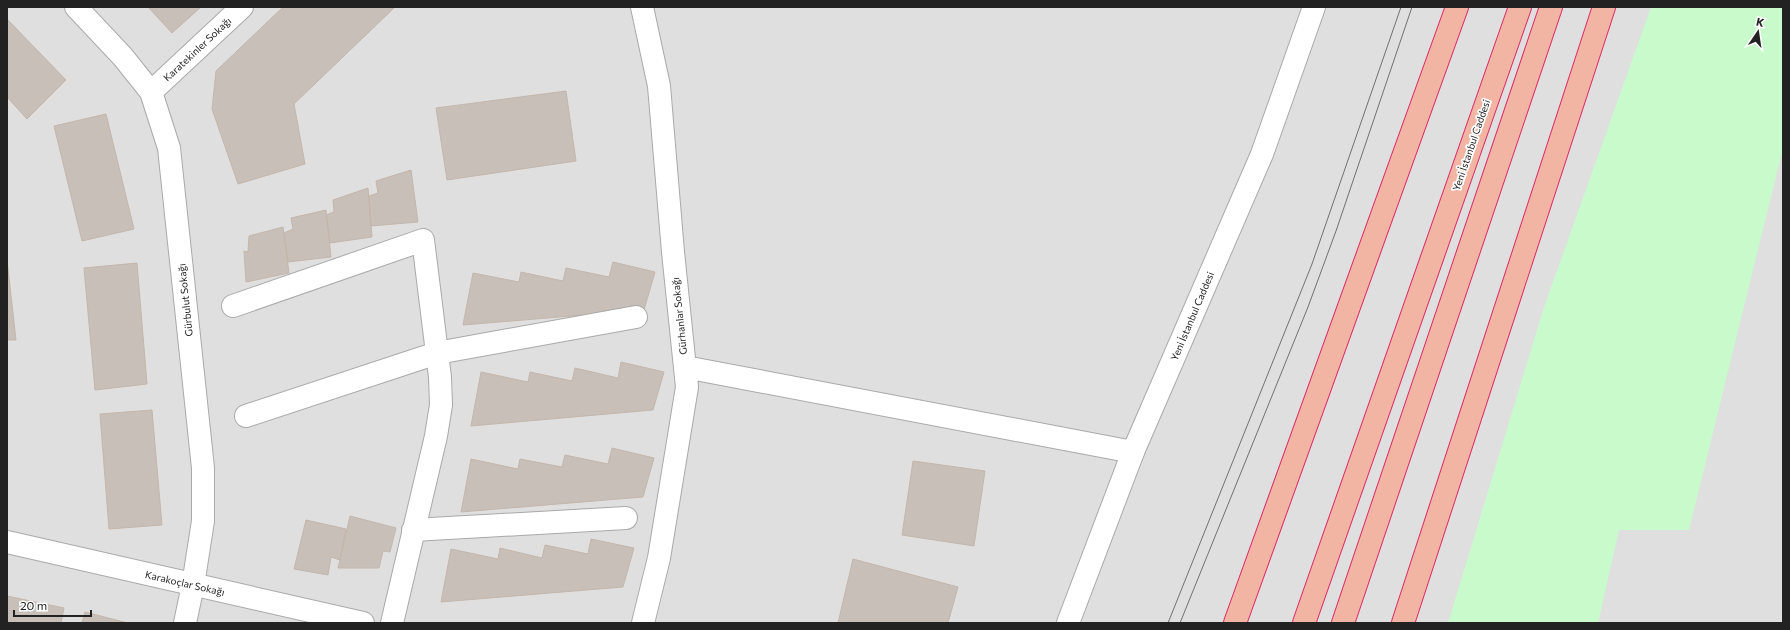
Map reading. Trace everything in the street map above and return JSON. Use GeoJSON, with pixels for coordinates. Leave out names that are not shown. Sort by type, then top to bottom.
{"type":"FeatureCollection","features":[{"type":"Feature","properties":{"kind":"highway"},"geometry":{"type":"LineString","coordinates":[[1235,623],[1457,7]]}},
{"type":"Feature","properties":{"kind":"highway","name":"Yeni İstanbul Caddesi"},"geometry":{"type":"LineString","coordinates":[[1304,623],[1520,7]]}},
{"type":"Feature","properties":{"kind":"highway"},"geometry":{"type":"LineString","coordinates":[[1343,623],[1551,7]]}},
{"type":"Feature","properties":{"kind":"highway"},"geometry":{"type":"LineString","coordinates":[[1403,623],[1604,7]]}},
{"type":"Feature","properties":{"kind":"street","name":"Gürbulut Sokağı"},"geometry":{"type":"LineString","coordinates":[[76,7],[123,57],[151,92],[169,148],[203,468],[203,521],[193,585],[185,623]]}},
{"type":"Feature","properties":{"kind":"street","name":"Karatekinler Sokağı"},"geometry":{"type":"LineString","coordinates":[[151,92],[242,7]]}},
{"type":"Feature","properties":{"kind":"street","name":"Gürhanlar Sokağı"},"geometry":{"type":"LineString","coordinates":[[642,7],[659,86],[673,252],[687,387],[660,551],[643,623]]}},
{"type":"Feature","properties":{"kind":"street","name":"Yeni İstanbul Caddesi"},"geometry":{"type":"LineString","coordinates":[[1068,623],[1133,452],[1262,154],[1314,7]]}},
{"type":"Feature","properties":{"kind":"street"},"geometry":{"type":"LineString","coordinates":[[233,306],[423,240],[440,377],[441,406],[436,436],[392,623]]}},
{"type":"Feature","properties":{"kind":"street"},"geometry":{"type":"LineString","coordinates":[[246,416],[437,354],[636,317]]}},
{"type":"Feature","properties":{"kind":"street"},"geometry":{"type":"LineString","coordinates":[[685,366],[1133,452]]}},
{"type":"Feature","properties":{"kind":"street"},"geometry":{"type":"LineString","coordinates":[[413,530],[626,518]]}},
{"type":"Feature","properties":{"kind":"street","name":"Karakoçlar Sokağı"},"geometry":{"type":"LineString","coordinates":[[7,542],[363,623]]}},
{"type":"Feature","properties":{"kind":"shaded area"},"geometry":{"type":"Polygon","coordinates":[[[7,7],[1783,7],[1783,623],[7,623],[7,7]]]}},
{"type":"Feature","properties":{"kind":"green space"},"geometry":{"type":"Polygon","coordinates":[[[1651,7],[1783,7],[1783,148],[1689,530],[1619,530],[1598,623],[1448,623],[1544,307],[1651,7]]]}},
{"type":"Feature","properties":{"kind":"building"},"geometry":{"type":"Polygon","coordinates":[[[148,7],[201,7],[172,33],[148,7]]]}},
{"type":"Feature","properties":{"kind":"building"},"geometry":{"type":"Polygon","coordinates":[[[283,7],[395,7],[294,104],[305,164],[238,184],[212,109],[216,71],[283,7]]]}},
{"type":"Feature","properties":{"kind":"building"},"geometry":{"type":"Polygon","coordinates":[[[7,19],[66,80],[27,119],[7,97],[7,19]]]}},
{"type":"Feature","properties":{"kind":"building"},"geometry":{"type":"Polygon","coordinates":[[[566,91],[576,161],[447,180],[436,108],[566,91]]]}},
{"type":"Feature","properties":{"kind":"building"},"geometry":{"type":"Polygon","coordinates":[[[106,114],[134,229],[82,241],[54,126],[106,114]]]}},
{"type":"Feature","properties":{"kind":"building"},"geometry":{"type":"Polygon","coordinates":[[[411,170],[418,222],[371,226],[369,196],[378,193],[376,181],[411,170]]]}},
{"type":"Feature","properties":{"kind":"building"},"geometry":{"type":"Polygon","coordinates":[[[368,188],[372,237],[330,243],[326,215],[334,212],[333,200],[368,188]]]}},
{"type":"Feature","properties":{"kind":"building"},"geometry":{"type":"Polygon","coordinates":[[[326,210],[331,257],[288,262],[284,233],[293,229],[291,218],[326,210]]]}},
{"type":"Feature","properties":{"kind":"building"},"geometry":{"type":"Polygon","coordinates":[[[283,227],[289,273],[246,282],[244,251],[248,252],[249,236],[283,227]]]}},
{"type":"Feature","properties":{"kind":"building"},"geometry":{"type":"Polygon","coordinates":[[[7,260],[16,340],[7,340],[7,260]]]}},
{"type":"Feature","properties":{"kind":"building"},"geometry":{"type":"Polygon","coordinates":[[[613,262],[655,272],[644,310],[463,325],[473,273],[519,282],[521,272],[563,281],[566,268],[609,277],[613,262]]]}},
{"type":"Feature","properties":{"kind":"building"},"geometry":{"type":"Polygon","coordinates":[[[137,263],[147,384],[95,390],[84,268],[137,263]]]}},
{"type":"Feature","properties":{"kind":"building"},"geometry":{"type":"Polygon","coordinates":[[[621,362],[664,372],[653,410],[471,426],[481,372],[528,382],[530,372],[572,381],[575,368],[618,378],[621,362]]]}},
{"type":"Feature","properties":{"kind":"building"},"geometry":{"type":"Polygon","coordinates":[[[152,410],[162,525],[109,529],[100,414],[152,410]]]}},
{"type":"Feature","properties":{"kind":"building"},"geometry":{"type":"Polygon","coordinates":[[[612,448],[654,458],[643,497],[461,512],[471,459],[518,469],[520,459],[562,467],[565,455],[608,464],[612,448]]]}},
{"type":"Feature","properties":{"kind":"building"},"geometry":{"type":"Polygon","coordinates":[[[913,461],[985,471],[974,546],[902,535],[913,461]]]}},
{"type":"Feature","properties":{"kind":"building"},"geometry":{"type":"Polygon","coordinates":[[[350,516],[396,528],[390,552],[383,551],[379,568],[338,568],[350,516]]]}},
{"type":"Feature","properties":{"kind":"building"},"geometry":{"type":"Polygon","coordinates":[[[306,520],[346,529],[340,560],[331,557],[328,575],[294,569],[306,520]]]}},
{"type":"Feature","properties":{"kind":"building"},"geometry":{"type":"Polygon","coordinates":[[[591,539],[634,548],[623,587],[441,602],[451,549],[498,559],[500,548],[542,558],[545,545],[588,554],[591,539]]]}},
{"type":"Feature","properties":{"kind":"building"},"geometry":{"type":"Polygon","coordinates":[[[853,559],[958,587],[948,623],[838,623],[853,559]]]}},
{"type":"Feature","properties":{"kind":"building"},"geometry":{"type":"Polygon","coordinates":[[[7,596],[64,608],[61,623],[7,623],[7,596]]]}},
{"type":"Feature","properties":{"kind":"building"},"geometry":{"type":"Polygon","coordinates":[[[85,612],[128,623],[82,623],[85,612]]]}},
{"type":"Feature","properties":{"kind":"tram line"},"geometry":{"type":"LineString","coordinates":[[1168,623],[1312,264],[1401,7]]}},
{"type":"Feature","properties":{"kind":"tram line"},"geometry":{"type":"LineString","coordinates":[[1180,623],[1308,307],[1336,231],[1412,7]]}}]}
